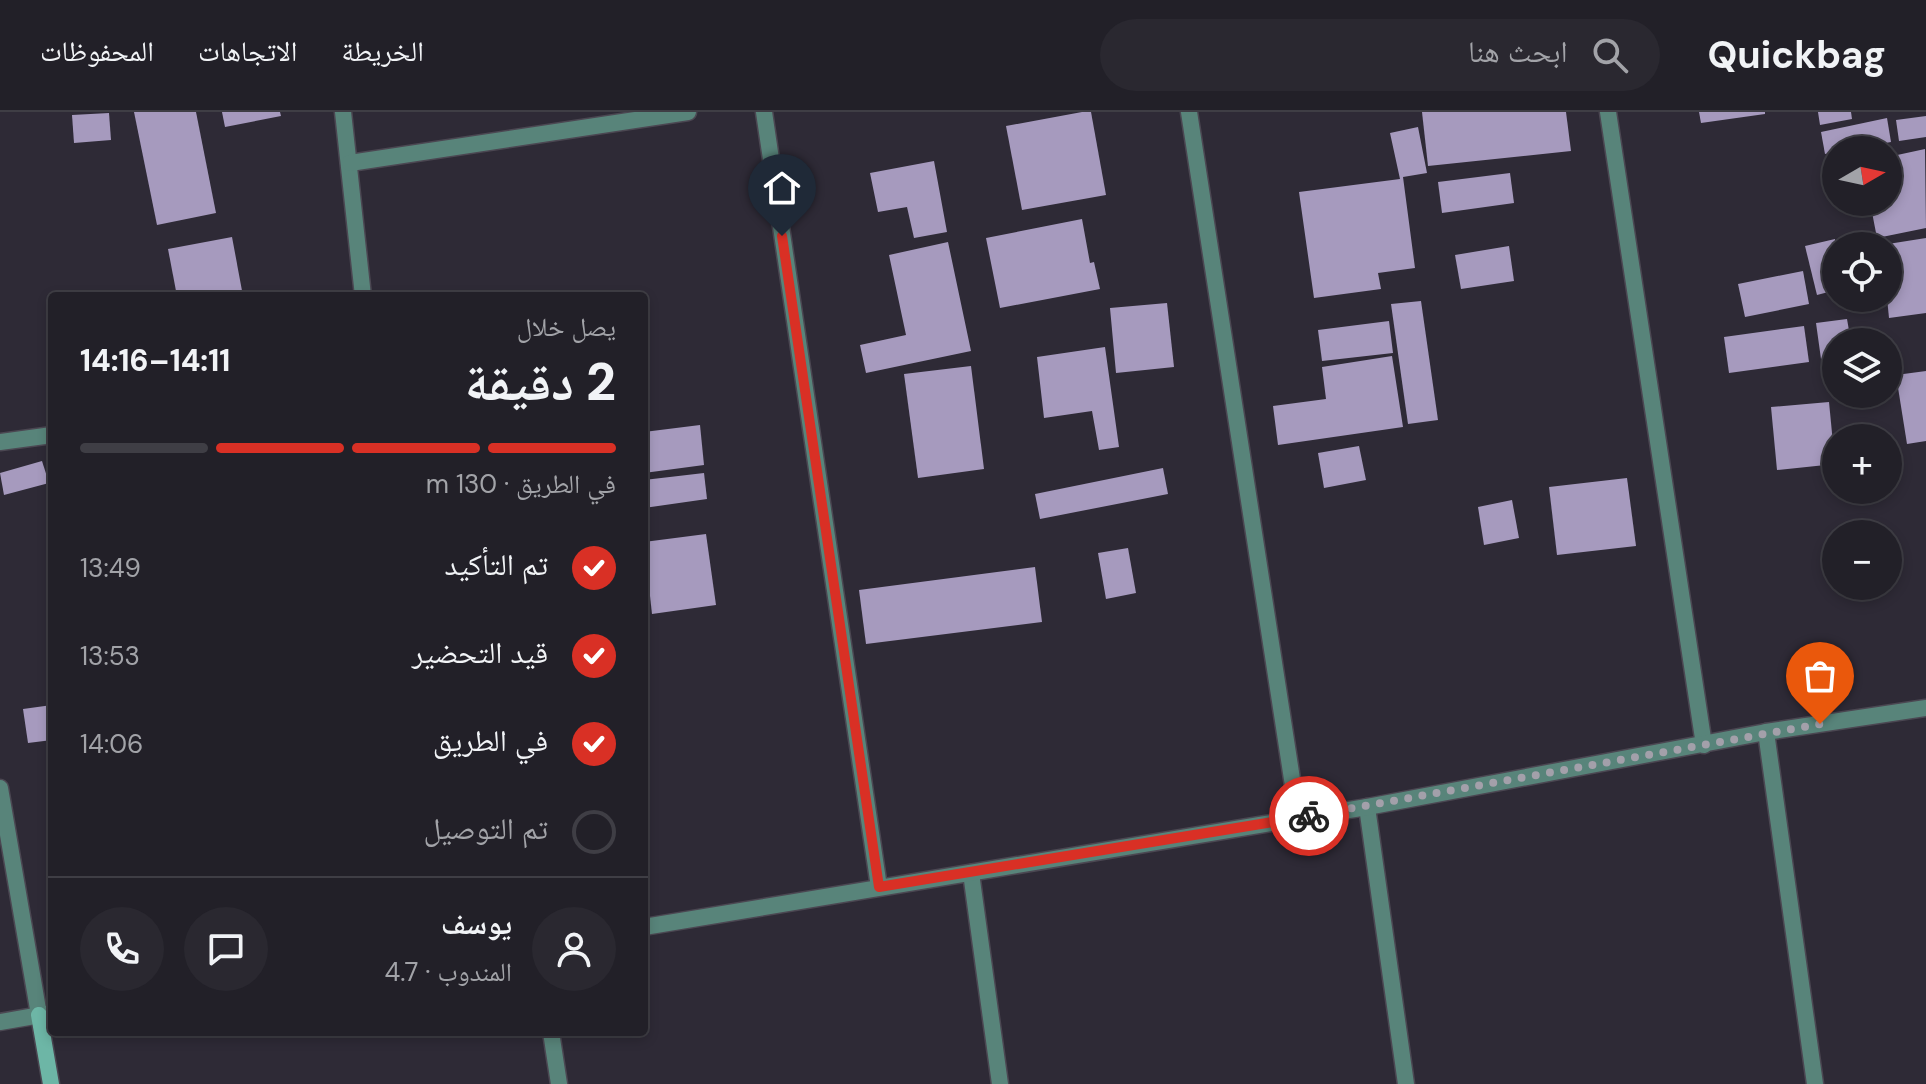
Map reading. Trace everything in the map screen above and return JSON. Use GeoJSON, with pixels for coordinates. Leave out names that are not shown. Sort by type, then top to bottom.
{"type":"FeatureCollection","features":[{"type":"Feature","properties":{"kind":"street"},"geometry":{"type":"LineString","coordinates":[[343,112],[363,292]]}},
{"type":"Feature","properties":{"kind":"street"},"geometry":{"type":"LineString","coordinates":[[350,163],[688,112]]}},
{"type":"Feature","properties":{"kind":"street"},"geometry":{"type":"LineString","coordinates":[[764,112],[879,887]]}},
{"type":"Feature","properties":{"kind":"street"},"geometry":{"type":"LineString","coordinates":[[1189,112],[1298,818]]}},
{"type":"Feature","properties":{"kind":"street"},"geometry":{"type":"LineString","coordinates":[[1608,112],[1704,745]]}},
{"type":"Feature","properties":{"kind":"street"},"geometry":{"type":"LineString","coordinates":[[0,442],[48,436]]}},
{"type":"Feature","properties":{"kind":"street"},"geometry":{"type":"LineString","coordinates":[[648,926],[1367,807],[1766,732],[1926,708]]}},
{"type":"Feature","properties":{"kind":"street"},"geometry":{"type":"LineString","coordinates":[[1766,732],[1815,1084]]}},
{"type":"Feature","properties":{"kind":"street"},"geometry":{"type":"LineString","coordinates":[[0,788],[46,1014],[51,1084]]}},
{"type":"Feature","properties":{"kind":"street"},"geometry":{"type":"LineString","coordinates":[[1367,807],[1406,1084]]}},
{"type":"Feature","properties":{"kind":"street"},"geometry":{"type":"LineString","coordinates":[[971,873],[1000,1084]]}},
{"type":"Feature","properties":{"kind":"street"},"geometry":{"type":"LineString","coordinates":[[0,1022],[46,1014]]}},
{"type":"Feature","properties":{"kind":"street"},"geometry":{"type":"LineString","coordinates":[[552,1036],[559,1084]]}},
{"type":"Feature","properties":{"kind":"building"},"geometry":{"type":"Polygon","coordinates":[[[134,112],[196,112],[216,213],[157,225],[134,112]]]}},
{"type":"Feature","properties":{"kind":"building"},"geometry":{"type":"Polygon","coordinates":[[[222,112],[280,112],[281,116],[225,127],[222,112]]]}},
{"type":"Feature","properties":{"kind":"building"},"geometry":{"type":"Polygon","coordinates":[[[1091,112],[1106,195],[1022,210],[1006,126],[1091,112]]]}},
{"type":"Feature","properties":{"kind":"building"},"geometry":{"type":"Polygon","coordinates":[[[1422,112],[1566,112],[1571,151],[1428,166],[1422,112]]]}},
{"type":"Feature","properties":{"kind":"building"},"geometry":{"type":"Polygon","coordinates":[[[1699,112],[1765,112],[1765,114],[1701,123],[1699,112]]]}},
{"type":"Feature","properties":{"kind":"building"},"geometry":{"type":"Polygon","coordinates":[[[1818,112],[1851,112],[1852,119],[1820,125],[1818,112]]]}},
{"type":"Feature","properties":{"kind":"building"},"geometry":{"type":"Polygon","coordinates":[[[109,113],[111,140],[74,143],[72,115],[109,113]]]}},
{"type":"Feature","properties":{"kind":"building"},"geometry":{"type":"Polygon","coordinates":[[[1926,116],[1926,137],[1902,141],[1896,120],[1926,116]]]}},
{"type":"Feature","properties":{"kind":"building"},"geometry":{"type":"Polygon","coordinates":[[[1887,118],[1890,136],[1822,138],[1821,132],[1887,118]]]}},
{"type":"Feature","properties":{"kind":"building"},"geometry":{"type":"Polygon","coordinates":[[[1418,127],[1427,173],[1403,177],[1415,268],[1378,273],[1381,289],[1314,298],[1299,192],[1400,179],[1390,133],[1418,127]]]}},
{"type":"Feature","properties":{"kind":"building"},"geometry":{"type":"Polygon","coordinates":[[[1925,149],[1926,228],[1902,233],[1876,232],[1873,216],[1902,216],[1902,154],[1925,149]]]}},
{"type":"Feature","properties":{"kind":"building"},"geometry":{"type":"Polygon","coordinates":[[[934,161],[947,232],[914,238],[907,207],[878,212],[870,173],[934,161]]]}},
{"type":"Feature","properties":{"kind":"building"},"geometry":{"type":"Polygon","coordinates":[[[1510,173],[1514,203],[1442,213],[1438,182],[1510,173]]]}},
{"type":"Feature","properties":{"kind":"building"},"geometry":{"type":"Polygon","coordinates":[[[1082,219],[1090,263],[1094,262],[1100,289],[1000,308],[986,238],[1082,219]]]}},
{"type":"Feature","properties":{"kind":"building"},"geometry":{"type":"Polygon","coordinates":[[[232,237],[242,292],[176,292],[168,249],[232,237]]]}},
{"type":"Feature","properties":{"kind":"building"},"geometry":{"type":"Polygon","coordinates":[[[1926,238],[1926,313],[1889,318],[1888,312],[1902,312],[1902,242],[1926,238]]]}},
{"type":"Feature","properties":{"kind":"building"},"geometry":{"type":"Polygon","coordinates":[[[948,242],[971,351],[866,373],[860,345],[906,335],[889,255],[948,242]]]}},
{"type":"Feature","properties":{"kind":"building"},"geometry":{"type":"Polygon","coordinates":[[[1822,242],[1822,294],[1817,295],[1805,246],[1822,242]]]}},
{"type":"Feature","properties":{"kind":"building"},"geometry":{"type":"Polygon","coordinates":[[[1509,246],[1514,281],[1461,289],[1455,255],[1509,246]]]}},
{"type":"Feature","properties":{"kind":"building"},"geometry":{"type":"Polygon","coordinates":[[[1803,271],[1809,304],[1745,317],[1738,284],[1803,271]]]}},
{"type":"Feature","properties":{"kind":"building"},"geometry":{"type":"Polygon","coordinates":[[[1421,301],[1438,420],[1408,424],[1391,304],[1421,301]]]}},
{"type":"Feature","properties":{"kind":"building"},"geometry":{"type":"Polygon","coordinates":[[[1167,303],[1174,367],[1116,373],[1110,308],[1167,303]]]}},
{"type":"Feature","properties":{"kind":"building"},"geometry":{"type":"Polygon","coordinates":[[[1847,319],[1849,328],[1822,328],[1822,359],[1821,359],[1816,323],[1847,319]]]}},
{"type":"Feature","properties":{"kind":"building"},"geometry":{"type":"Polygon","coordinates":[[[1389,321],[1393,353],[1322,361],[1318,330],[1389,321]]]}},
{"type":"Feature","properties":{"kind":"building"},"geometry":{"type":"Polygon","coordinates":[[[1804,326],[1809,362],[1729,373],[1724,337],[1804,326]]]}},
{"type":"Feature","properties":{"kind":"building"},"geometry":{"type":"Polygon","coordinates":[[[1105,347],[1119,447],[1099,450],[1092,411],[1044,418],[1037,357],[1105,347]]]}},
{"type":"Feature","properties":{"kind":"building"},"geometry":{"type":"Polygon","coordinates":[[[1392,356],[1403,427],[1278,445],[1273,406],[1326,399],[1322,367],[1392,356]]]}},
{"type":"Feature","properties":{"kind":"building"},"geometry":{"type":"Polygon","coordinates":[[[971,366],[984,469],[918,478],[904,374],[971,366]]]}},
{"type":"Feature","properties":{"kind":"building"},"geometry":{"type":"Polygon","coordinates":[[[1926,371],[1926,441],[1907,444],[1901,408],[1902,374],[1926,371]]]}},
{"type":"Feature","properties":{"kind":"building"},"geometry":{"type":"Polygon","coordinates":[[[1822,403],[1822,408],[1830,408],[1831,424],[1822,424],[1822,465],[1777,470],[1771,407],[1822,403]]]}},
{"type":"Feature","properties":{"kind":"building"},"geometry":{"type":"Polygon","coordinates":[[[700,425],[704,465],[648,472],[648,432],[700,425]]]}},
{"type":"Feature","properties":{"kind":"building"},"geometry":{"type":"Polygon","coordinates":[[[1359,446],[1366,480],[1324,488],[1318,453],[1359,446]]]}},
{"type":"Feature","properties":{"kind":"building"},"geometry":{"type":"Polygon","coordinates":[[[42,461],[48,483],[4,495],[0,473],[42,461]]]}},
{"type":"Feature","properties":{"kind":"building"},"geometry":{"type":"Polygon","coordinates":[[[1163,468],[1168,494],[1040,519],[1035,494],[1163,468]]]}},
{"type":"Feature","properties":{"kind":"building"},"geometry":{"type":"Polygon","coordinates":[[[704,473],[707,499],[648,507],[648,480],[704,473]]]}},
{"type":"Feature","properties":{"kind":"building"},"geometry":{"type":"Polygon","coordinates":[[[1627,478],[1636,546],[1557,555],[1549,487],[1627,478]]]}},
{"type":"Feature","properties":{"kind":"building"},"geometry":{"type":"Polygon","coordinates":[[[1512,500],[1519,538],[1484,545],[1478,507],[1512,500]]]}},
{"type":"Feature","properties":{"kind":"building"},"geometry":{"type":"Polygon","coordinates":[[[706,534],[716,605],[652,614],[648,541],[706,534]]]}},
{"type":"Feature","properties":{"kind":"building"},"geometry":{"type":"Polygon","coordinates":[[[1128,548],[1136,593],[1106,599],[1098,553],[1128,548]]]}},
{"type":"Feature","properties":{"kind":"building"},"geometry":{"type":"Polygon","coordinates":[[[1035,567],[1042,622],[866,644],[859,590],[1035,567]]]}},
{"type":"Feature","properties":{"kind":"building"},"geometry":{"type":"Polygon","coordinates":[[[48,706],[48,740],[28,743],[23,709],[48,706]]]}},
{"type":"Feature","properties":{"kind":"way so far"},"geometry":{"type":"LineString","coordinates":[[1309,816],[1820,724]]}},
{"type":"Feature","properties":{"kind":"route"},"geometry":{"type":"LineString","coordinates":[[782,236],[879,887],[1309,816]]}}]}
